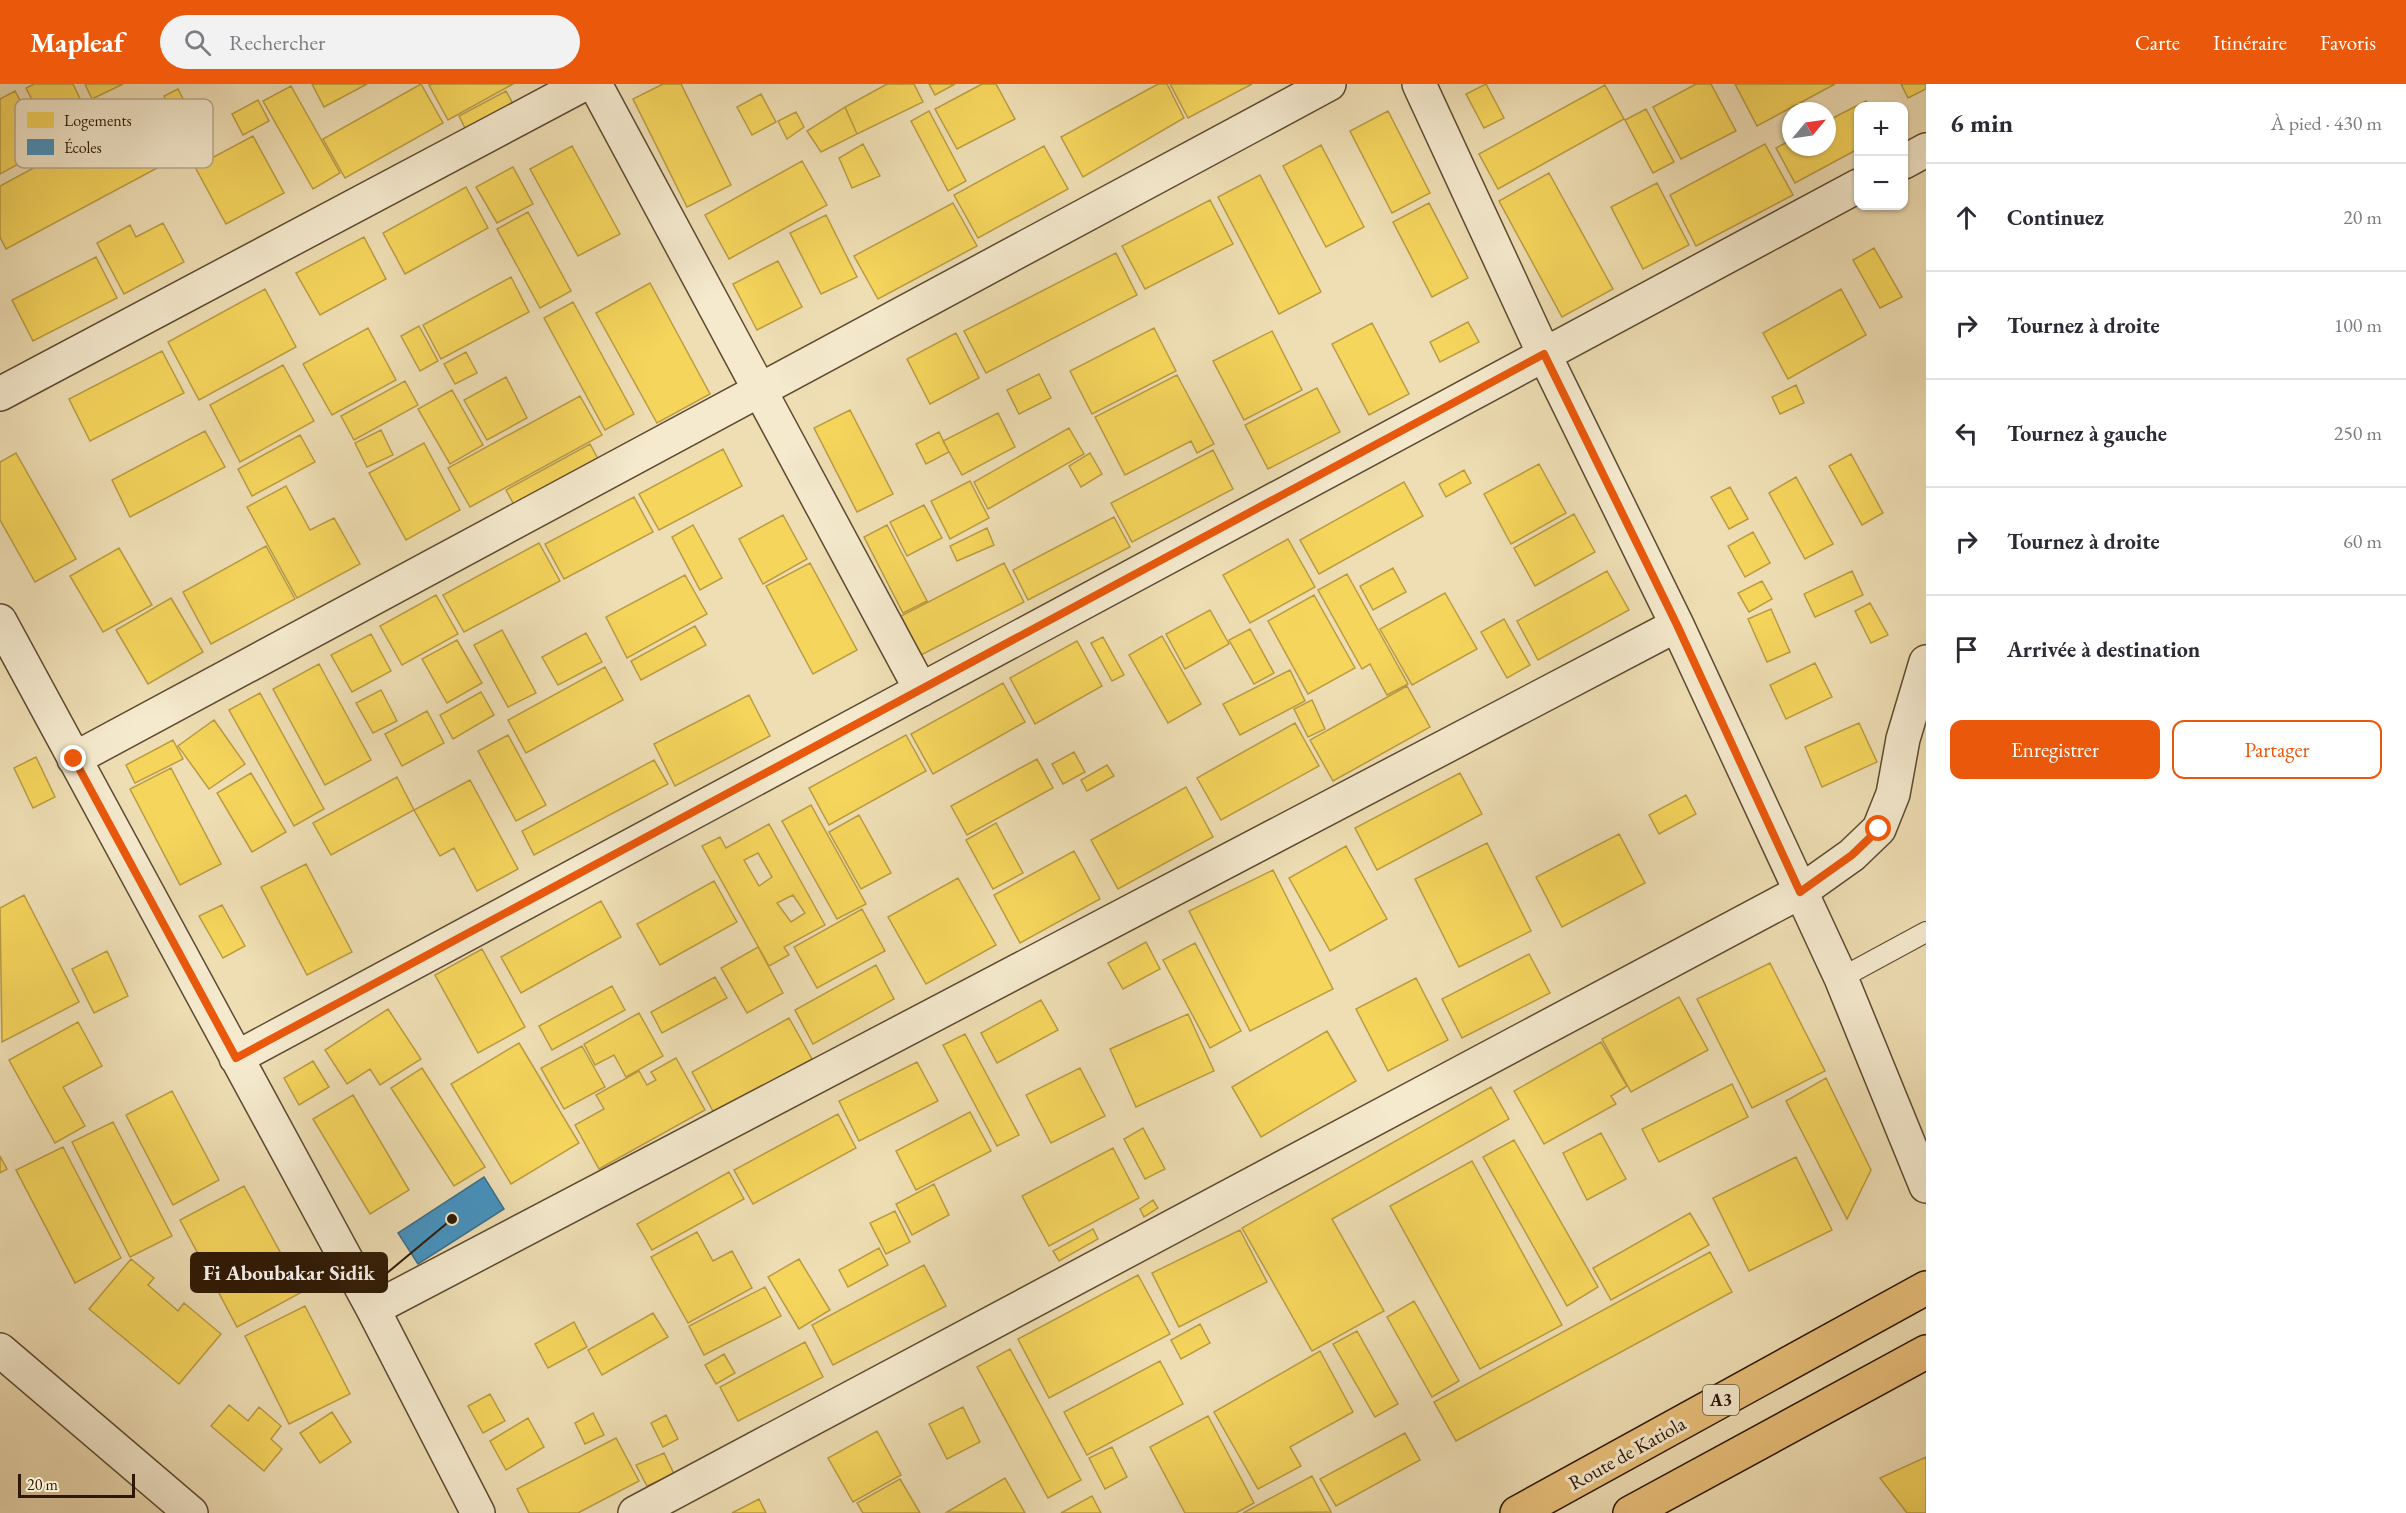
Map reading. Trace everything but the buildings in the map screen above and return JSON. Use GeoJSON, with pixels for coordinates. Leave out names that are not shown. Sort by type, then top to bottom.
{"type":"FeatureCollection","features":[{"type":"Feature","properties":{"kind":"highway","name":"Route de Katiola"},"geometry":{"type":"LineString","coordinates":[[1516,1513],[1926,1288]]}},
{"type":"Feature","properties":{"kind":"highway"},"geometry":{"type":"LineString","coordinates":[[1630,1513],[1926,1352]]}},
{"type":"Feature","properties":{"kind":"street"},"geometry":{"type":"LineString","coordinates":[[0,394],[584,84]]}},
{"type":"Feature","properties":{"kind":"street"},"geometry":{"type":"LineString","coordinates":[[596,84],[921,690]]}},
{"type":"Feature","properties":{"kind":"street"},"geometry":{"type":"LineString","coordinates":[[74,759],[1329,84]]}},
{"type":"Feature","properties":{"kind":"street"},"geometry":{"type":"LineString","coordinates":[[1419,84],[1544,354],[1677,625],[1841,978],[1926,1186]]}},
{"type":"Feature","properties":{"kind":"street"},"geometry":{"type":"LineString","coordinates":[[1908,160],[1926,150]]}},
{"type":"Feature","properties":{"kind":"street"},"geometry":{"type":"LineString","coordinates":[[236,1058],[1854,188]]}},
{"type":"Feature","properties":{"kind":"street"},"geometry":{"type":"LineString","coordinates":[[0,621],[373,1309],[478,1513]]}},
{"type":"Feature","properties":{"kind":"street"},"geometry":{"type":"LineString","coordinates":[[373,1309],[1677,625]]}},
{"type":"Feature","properties":{"kind":"street"},"geometry":{"type":"LineString","coordinates":[[635,1513],[1800,892],[1852,855],[1879,829],[1893,794],[1903,739],[1926,662]]}},
{"type":"Feature","properties":{"kind":"street"},"geometry":{"type":"LineString","coordinates":[[0,1350],[191,1513]]}},
{"type":"Feature","properties":{"kind":"lane"},"geometry":{"type":"LineString","coordinates":[[1841,978],[1926,932]]}},
{"type":"Feature","properties":{"kind":"place","name":"Fi Aboubakar Sidik"},"geometry":{"type":"Point","coordinates":[452,1219]}},
{"type":"Feature","properties":{"kind":"route"},"geometry":{"type":"LineString","coordinates":[[74,759],[236,1058],[1544,354],[1677,625],[1800,892],[1852,855],[1879,829]]}}]}
